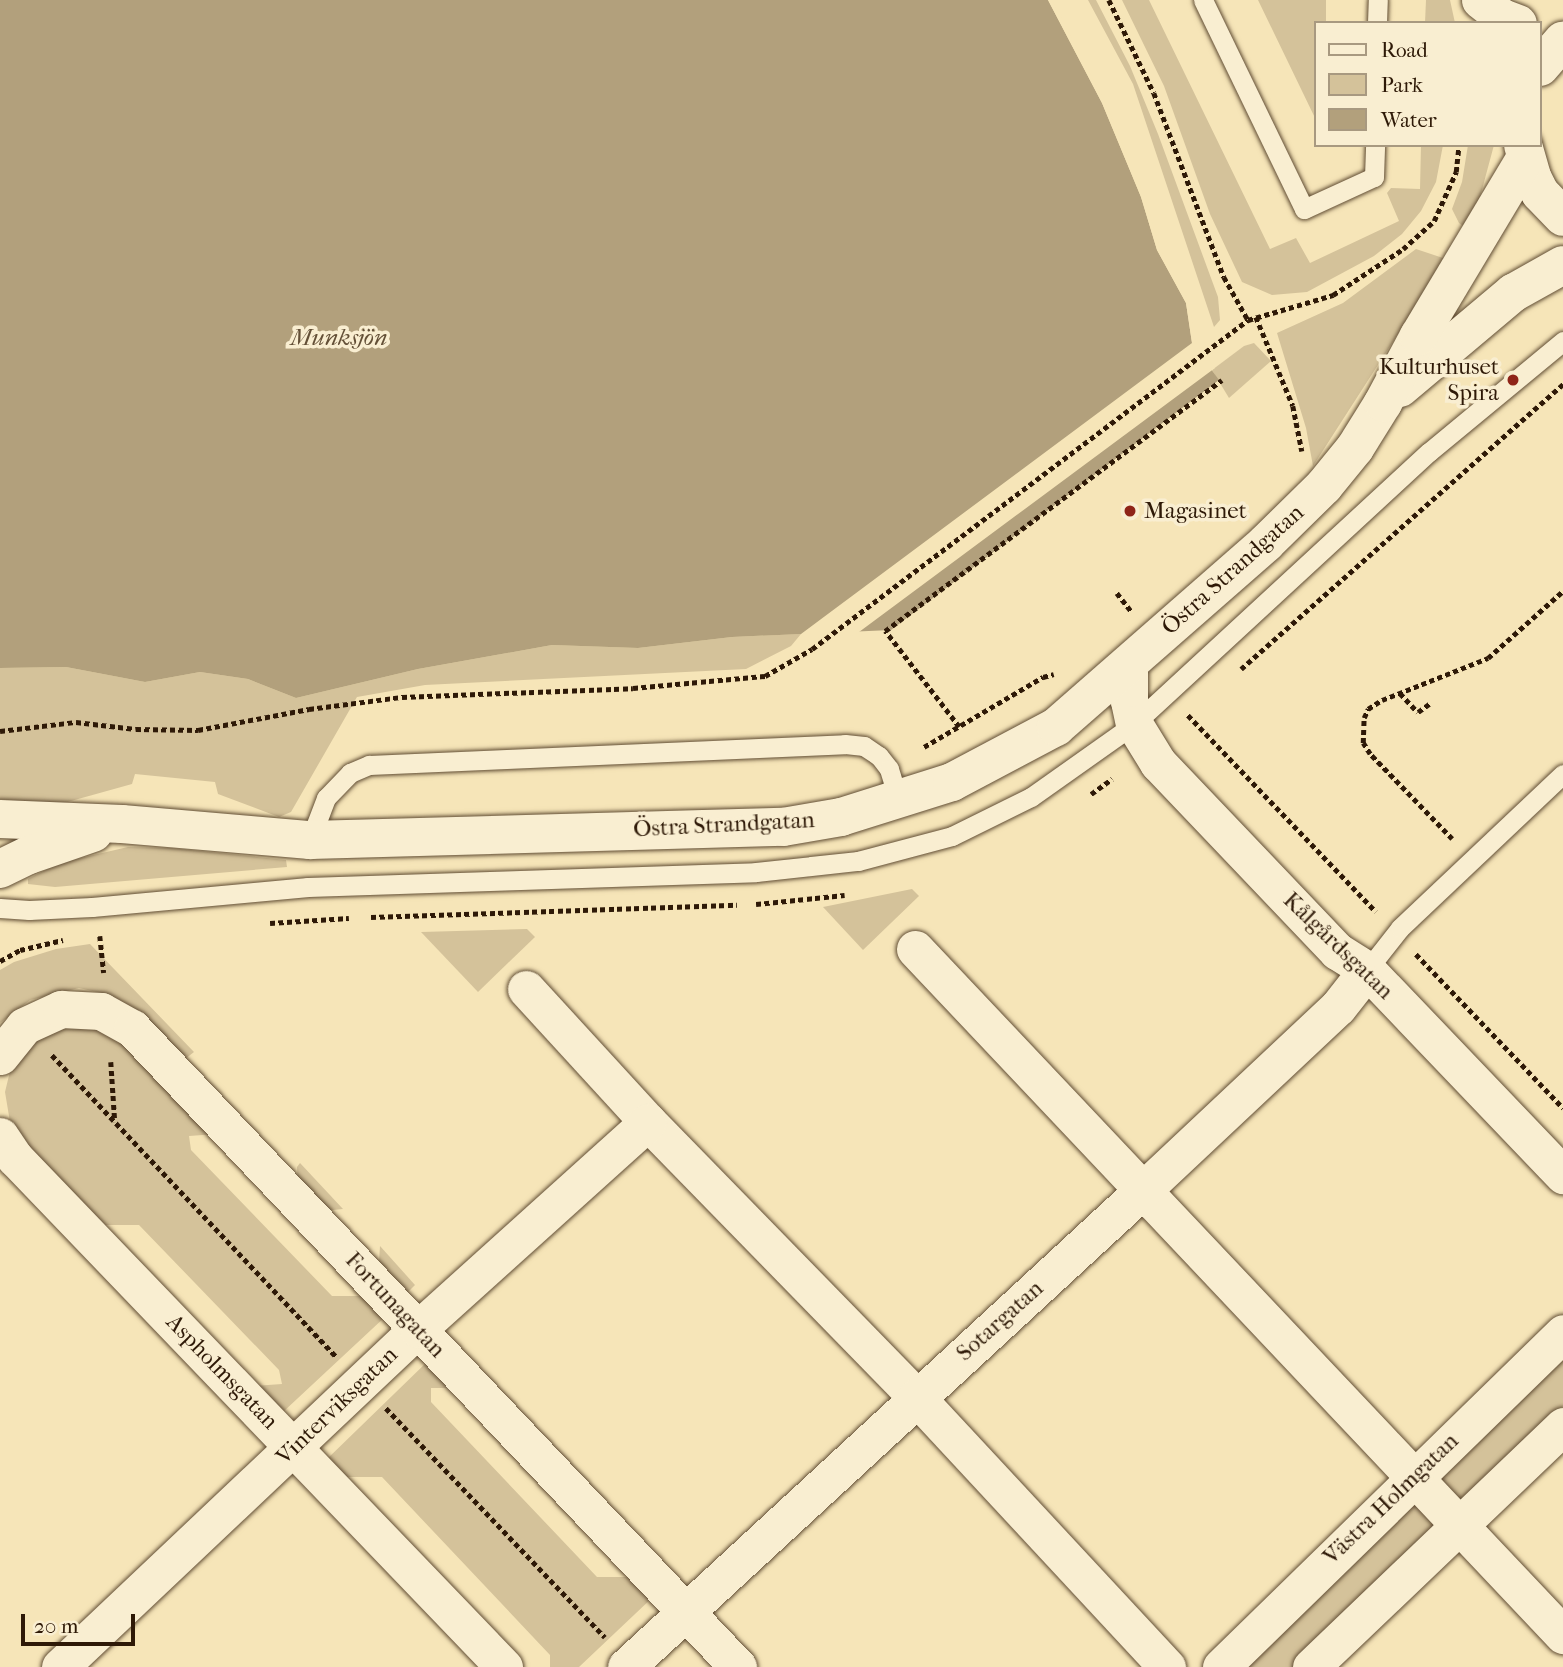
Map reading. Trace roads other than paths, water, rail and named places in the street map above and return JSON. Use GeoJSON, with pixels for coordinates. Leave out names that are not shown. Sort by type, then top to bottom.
{"type":"FeatureCollection","features":[{"type":"Feature","properties":{"kind":"main road"},"geometry":{"type":"LineString","coordinates":[[1542,64],[1563,41]]}},
{"type":"Feature","properties":{"kind":"main road"},"geometry":{"type":"LineString","coordinates":[[1524,152],[1541,193],[1563,217]]}},
{"type":"Feature","properties":{"kind":"main road","name":"Östra Strandgatan"},"geometry":{"type":"LineString","coordinates":[[0,819],[122,824],[310,840],[783,827],[841,817],[899,801],[965,776],[1056,727],[1266,544],[1324,486],[1355,448],[1383,403],[1524,152]]}},
{"type":"Feature","properties":{"kind":"main road","name":"Östra Strandgatan"},"geometry":{"type":"LineString","coordinates":[[1383,403],[1513,293],[1563,265]]}},
{"type":"Feature","properties":{"kind":"main road","name":"Östra Strandgatan"},"geometry":{"type":"LineString","coordinates":[[0,869],[29,855],[122,824]]}},
{"type":"Feature","properties":{"kind":"street"},"geometry":{"type":"LineString","coordinates":[[1479,0],[1482,21]]}},
{"type":"Feature","properties":{"kind":"street"},"geometry":{"type":"LineString","coordinates":[[1479,0],[1502,17],[1513,21]]}},
{"type":"Feature","properties":{"kind":"street"},"geometry":{"type":"LineString","coordinates":[[1542,29],[1563,31]]}},
{"type":"Feature","properties":{"kind":"street"},"geometry":{"type":"LineString","coordinates":[[1129,664],[1129,701],[1146,746]]}},
{"type":"Feature","properties":{"kind":"street","name":"Kålgårdsgatan"},"geometry":{"type":"LineString","coordinates":[[1146,746],[1337,951],[1367,970],[1563,1175]]}},
{"type":"Feature","properties":{"kind":"street"},"geometry":{"type":"LineString","coordinates":[[915,949],[1563,1635]]}},
{"type":"Feature","properties":{"kind":"street","name":"Sotargatan"},"geometry":{"type":"LineString","coordinates":[[628,1665],[1338,1007],[1367,970]]}},
{"type":"Feature","properties":{"kind":"street"},"geometry":{"type":"LineString","coordinates":[[526,989],[648,1122],[916,1397],[1167,1667]]}},
{"type":"Feature","properties":{"kind":"street","name":"Fortunagatan"},"geometry":{"type":"LineString","coordinates":[[0,1056],[24,1026],[61,1009],[101,1011],[132,1028],[738,1667]]}},
{"type":"Feature","properties":{"kind":"street","name":"Vinterviksgatan"},"geometry":{"type":"LineString","coordinates":[[60,1667],[418,1329],[648,1122]]}},
{"type":"Feature","properties":{"kind":"street","name":"Aspholmsgatan"},"geometry":{"type":"LineString","coordinates":[[0,1136],[15,1158],[504,1667]]}},
{"type":"Feature","properties":{"kind":"street","name":"Västra Holmgatan"},"geometry":{"type":"LineString","coordinates":[[1220,1667],[1413,1476],[1563,1333]]}},
{"type":"Feature","properties":{"kind":"street"},"geometry":{"type":"LineString","coordinates":[[1311,1667],[1563,1426]]}},
{"type":"Feature","properties":{"kind":"lane"},"geometry":{"type":"LineString","coordinates":[[1203,0],[1304,209],[1374,177],[1375,147]]}},
{"type":"Feature","properties":{"kind":"lane"},"geometry":{"type":"LineString","coordinates":[[1377,21],[1378,0]]}},
{"type":"Feature","properties":{"kind":"lane"},"geometry":{"type":"LineString","coordinates":[[0,908],[80,907],[308,887],[757,873],[858,862],[952,836],[1031,797],[1146,746],[1429,452],[1563,341]]}},
{"type":"Feature","properties":{"kind":"lane"},"geometry":{"type":"LineString","coordinates":[[310,840],[326,797],[350,773],[369,765],[845,744],[864,746],[886,765],[899,801]]}},
{"type":"Feature","properties":{"kind":"lane"},"geometry":{"type":"LineString","coordinates":[[1367,970],[1400,928],[1563,774]]}},
{"type":"Feature","properties":{"kind":"water","name":"Munksjön"},"geometry":{"type":"Polygon","coordinates":[[[0,0],[1048,0],[1102,103],[1141,197],[1157,250],[1186,303],[1192,343],[1219,380],[891,630],[732,637],[638,648],[552,645],[418,669],[296,698],[248,679],[200,672],[145,682],[66,667],[0,668],[0,0]]]}},
{"type":"Feature","properties":{"kind":"place","name":"Kulturhuset Spira"},"geometry":{"type":"Point","coordinates":[1513,380]}},
{"type":"Feature","properties":{"kind":"place","name":"Magasinet"},"geometry":{"type":"Point","coordinates":[1130,511]}}]}
